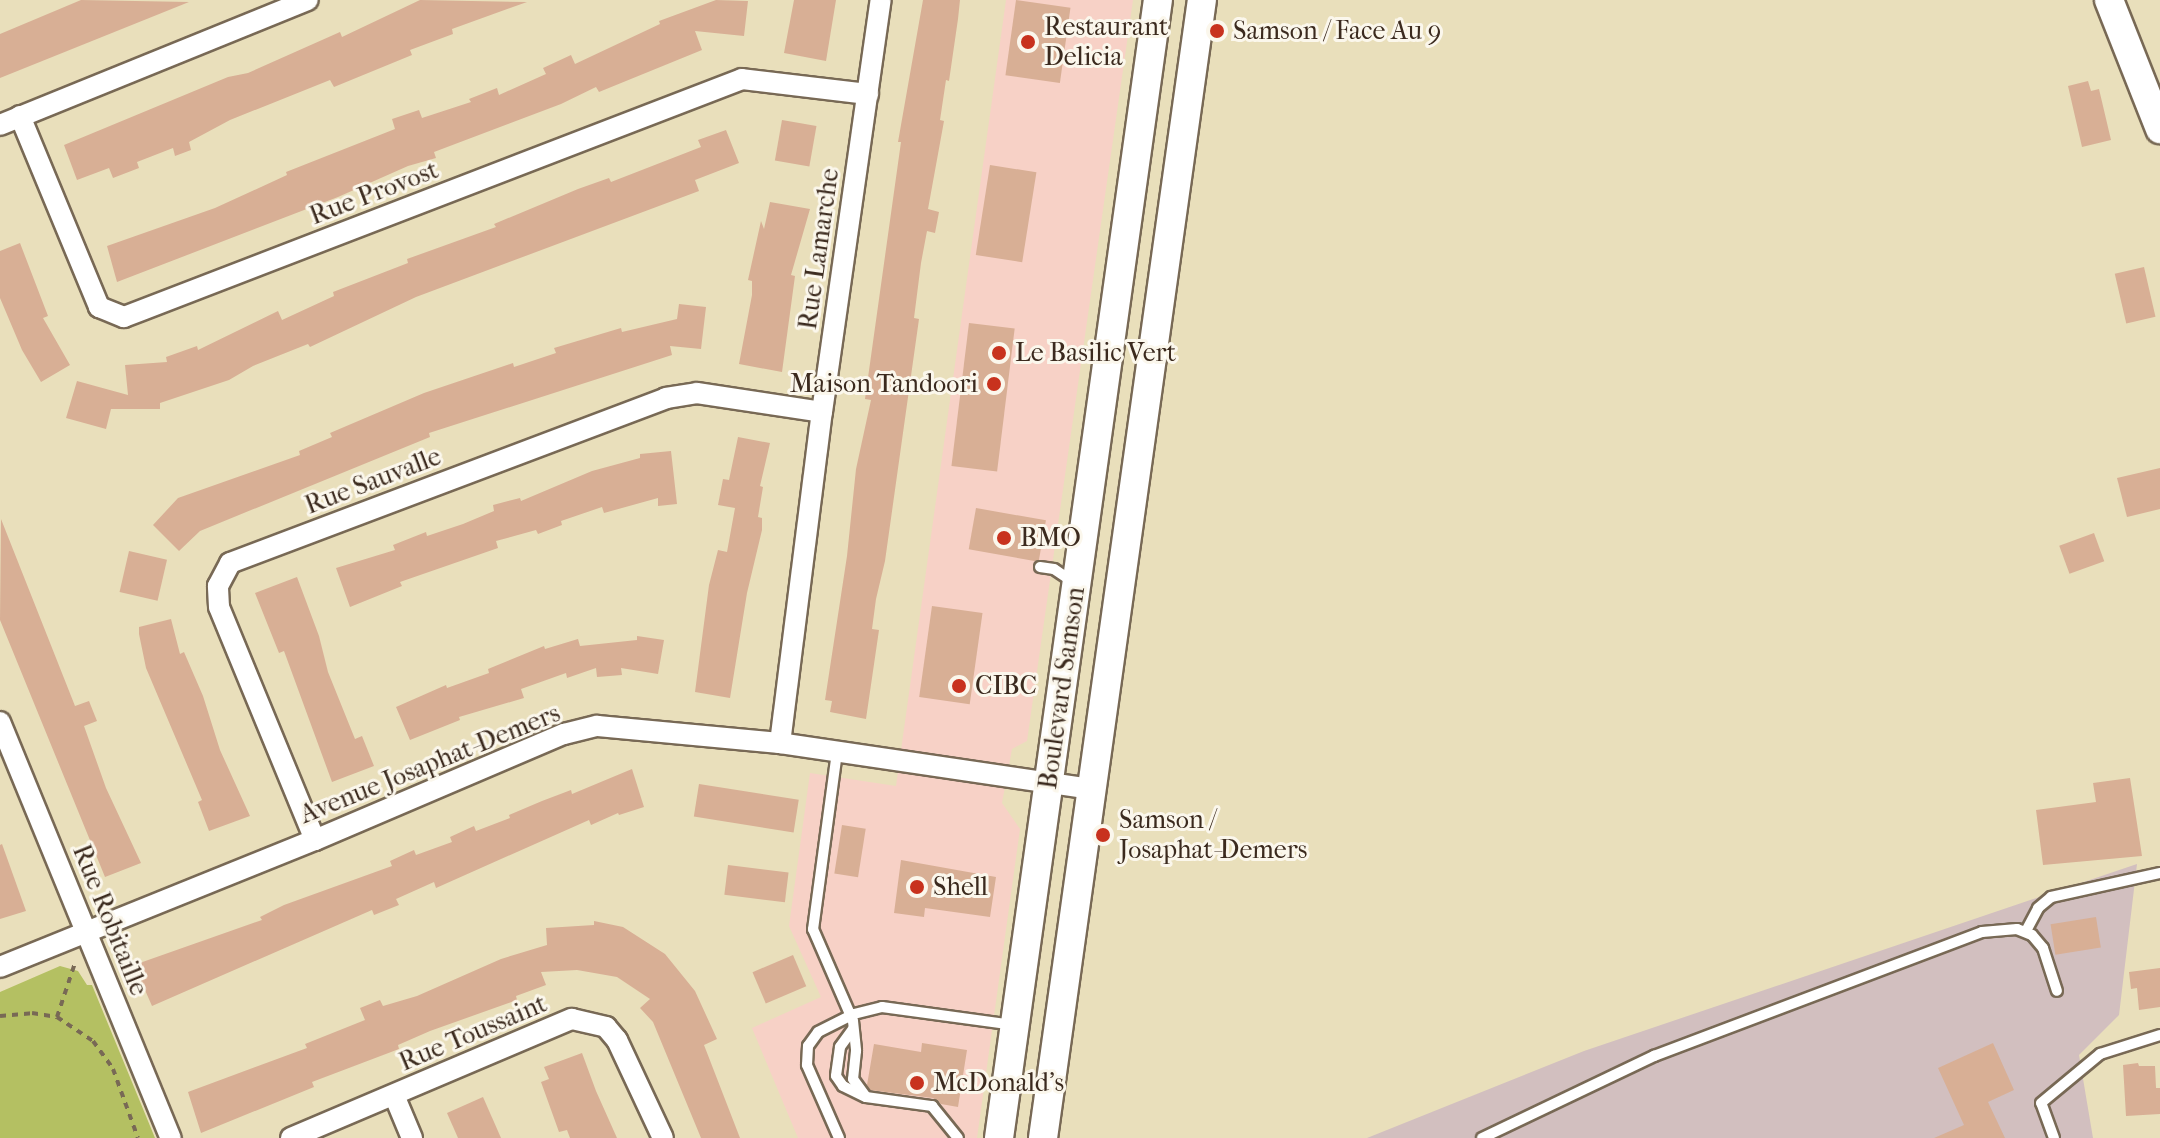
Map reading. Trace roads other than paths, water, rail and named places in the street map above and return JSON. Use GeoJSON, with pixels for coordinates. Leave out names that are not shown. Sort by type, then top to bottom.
{"type":"FeatureCollection","features":[{"type":"Feature","properties":{"kind":"street"},"geometry":{"type":"LineString","coordinates":[[0,125],[308,0]]}},
{"type":"Feature","properties":{"kind":"street","name":"Rue Lamarche"},"geometry":{"type":"LineString","coordinates":[[780,743],[822,412],[881,0]]}},
{"type":"Feature","properties":{"kind":"street","name":"Boulevard Samson"},"geometry":{"type":"LineString","coordinates":[[999,1138],[1158,0]]}},
{"type":"Feature","properties":{"kind":"street","name":"Boulevard Samson"},"geometry":{"type":"LineString","coordinates":[[1043,1138],[1202,0]]}},
{"type":"Feature","properties":{"kind":"street"},"geometry":{"type":"LineString","coordinates":[[2109,0],[2160,129]]}},
{"type":"Feature","properties":{"kind":"street","name":"Rue Provost"},"geometry":{"type":"LineString","coordinates":[[20,116],[99,307],[124,317],[742,79],[868,94]]}},
{"type":"Feature","properties":{"kind":"street","name":"Rue Sauvalle"},"geometry":{"type":"LineString","coordinates":[[315,840],[219,607],[218,586],[230,563],[666,398],[697,393],[822,412]]}},
{"type":"Feature","properties":{"kind":"street","name":"Rue Robitaille"},"geometry":{"type":"LineString","coordinates":[[0,722],[171,1138]]}},
{"type":"Feature","properties":{"kind":"street","name":"Avenue Josaphat-Demers"},"geometry":{"type":"LineString","coordinates":[[0,967],[315,840],[564,734],[597,726],[780,743],[1091,789]]}},
{"type":"Feature","properties":{"kind":"street","name":"Rue Toussaint"},"geometry":{"type":"LineString","coordinates":[[291,1138],[572,1019],[606,1027],[617,1040],[663,1138]]}},
{"type":"Feature","properties":{"kind":"street"},"geometry":{"type":"LineString","coordinates":[[394,1095],[412,1138]]}},
{"type":"Feature","properties":{"kind":"lane"},"geometry":{"type":"LineString","coordinates":[[1040,567],[1054,569],[1077,585]]}},
{"type":"Feature","properties":{"kind":"lane"},"geometry":{"type":"LineString","coordinates":[[837,752],[813,929],[851,1016],[856,1051],[853,1079],[866,1097]]}},
{"type":"Feature","properties":{"kind":"lane"},"geometry":{"type":"LineString","coordinates":[[2026,931],[2038,908],[2051,897],[2160,873]]}},
{"type":"Feature","properties":{"kind":"lane"},"geometry":{"type":"LineString","coordinates":[[1482,1138],[1654,1056],[1982,932],[2007,928],[2026,931],[2043,948],[2057,991]]}},
{"type":"Feature","properties":{"kind":"lane"},"geometry":{"type":"LineString","coordinates":[[839,1138],[808,1071],[806,1053],[818,1032],[871,1009],[893,1007],[1014,1025]]}},
{"type":"Feature","properties":{"kind":"lane"},"geometry":{"type":"LineString","coordinates":[[853,1029],[840,1047],[836,1076],[843,1086],[866,1097],[932,1106],[958,1138]]}},
{"type":"Feature","properties":{"kind":"lane"},"geometry":{"type":"LineString","coordinates":[[2054,1138],[2041,1103],[2100,1054],[2160,1035]]}},
{"type":"Feature","properties":{"kind":"place","name":"Samson / Face Au 9"},"geometry":{"type":"Point","coordinates":[1217,31]}},
{"type":"Feature","properties":{"kind":"place","name":"Restaurant Delicia"},"geometry":{"type":"Point","coordinates":[1028,42]}},
{"type":"Feature","properties":{"kind":"place","name":"Le Basilic Vert"},"geometry":{"type":"Point","coordinates":[999,353]}},
{"type":"Feature","properties":{"kind":"place","name":"Maison Tandoori"},"geometry":{"type":"Point","coordinates":[994,384]}},
{"type":"Feature","properties":{"kind":"place","name":"BMO"},"geometry":{"type":"Point","coordinates":[1004,538]}},
{"type":"Feature","properties":{"kind":"place","name":"CIBC"},"geometry":{"type":"Point","coordinates":[959,686]}},
{"type":"Feature","properties":{"kind":"place","name":"Samson / Josaphat-Demers"},"geometry":{"type":"Point","coordinates":[1103,835]}},
{"type":"Feature","properties":{"kind":"place","name":"Shell"},"geometry":{"type":"Point","coordinates":[917,887]}},
{"type":"Feature","properties":{"kind":"place","name":"McDonald's"},"geometry":{"type":"Point","coordinates":[917,1083]}}]}
